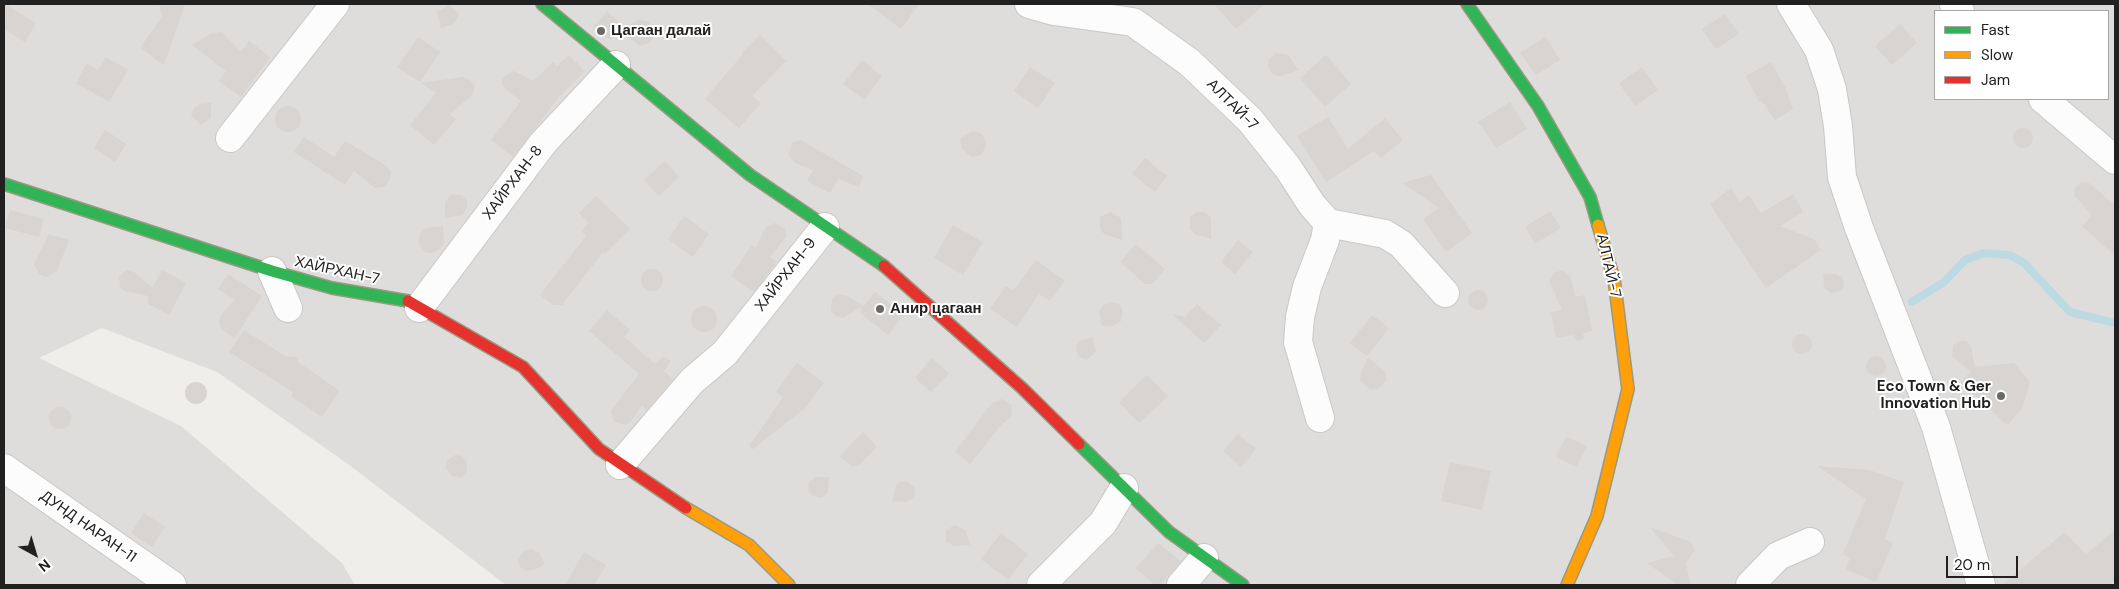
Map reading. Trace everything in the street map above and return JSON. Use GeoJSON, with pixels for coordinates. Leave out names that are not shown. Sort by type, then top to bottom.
{"type":"FeatureCollection","features":[{"type":"Feature","properties":{"kind":"street"},"geometry":{"type":"LineString","coordinates":[[230,138],[335,4]]}},
{"type":"Feature","properties":{"kind":"street"},"geometry":{"type":"LineString","coordinates":[[542,4],[750,175],[825,226]]}},
{"type":"Feature","properties":{"kind":"street","name":"АЛТАЙ-7"},"geometry":{"type":"LineString","coordinates":[[1029,4],[1054,11],[1133,22],[1189,62],[1250,120],[1288,168],[1312,205],[1328,223]]}},
{"type":"Feature","properties":{"kind":"street","name":"АЛТАЙ-7"},"geometry":{"type":"LineString","coordinates":[[1467,4],[1538,106],[1590,197],[1614,279],[1628,389],[1597,516],[1573,585]]}},
{"type":"Feature","properties":{"kind":"street"},"geometry":{"type":"LineString","coordinates":[[1791,4],[1819,50],[1832,89],[1838,126],[1842,177],[1859,228],[1936,427],[1968,535],[1980,585]]}},
{"type":"Feature","properties":{"kind":"street","name":"ХАЙРХАН-8"},"geometry":{"type":"LineString","coordinates":[[419,308],[543,143],[616,65]]}},
{"type":"Feature","properties":{"kind":"street"},"geometry":{"type":"LineString","coordinates":[[2044,100],[2115,160]]}},
{"type":"Feature","properties":{"kind":"street","name":"ХАЙРХАН-7"},"geometry":{"type":"LineString","coordinates":[[4,184],[272,271],[332,288],[408,301],[523,367],[599,449],[620,465]]}},
{"type":"Feature","properties":{"kind":"street"},"geometry":{"type":"LineString","coordinates":[[1320,418],[1298,342],[1300,317],[1307,287],[1325,240],[1328,223],[1385,234],[1401,244],[1444,293]]}},
{"type":"Feature","properties":{"kind":"street","name":"ХАЙРХАН-9"},"geometry":{"type":"LineString","coordinates":[[620,465],[692,381],[725,352],[825,226],[877,260],[1022,388],[1169,532],[1243,585]]}},
{"type":"Feature","properties":{"kind":"street"},"geometry":{"type":"LineString","coordinates":[[272,271],[288,308]]}},
{"type":"Feature","properties":{"kind":"street"},"geometry":{"type":"LineString","coordinates":[[620,465],[749,546],[789,585]]}},
{"type":"Feature","properties":{"kind":"street","name":"ДУНД НАРАН-11"},"geometry":{"type":"LineString","coordinates":[[4,468],[172,585]]}},
{"type":"Feature","properties":{"kind":"street"},"geometry":{"type":"LineString","coordinates":[[1041,585],[1103,523],[1124,488]]}},
{"type":"Feature","properties":{"kind":"street"},"geometry":{"type":"LineString","coordinates":[[1750,585],[1778,556],[1810,542]]}},
{"type":"Feature","properties":{"kind":"street"},"geometry":{"type":"LineString","coordinates":[[1181,585],[1204,558]]}},
{"type":"Feature","properties":{"kind":"shaded area"},"geometry":{"type":"Polygon","coordinates":[[[4,4],[2115,4],[2115,585],[506,585],[352,467],[217,372],[102,328],[39,358],[181,426],[342,563],[355,585],[4,585],[4,4]]]}},
{"type":"Feature","properties":{"kind":"building"},"geometry":{"type":"Polygon","coordinates":[[[4,4],[36,23],[25,42],[4,29],[4,4]]]}},
{"type":"Feature","properties":{"kind":"building"},"geometry":{"type":"Polygon","coordinates":[[[159,4],[185,4],[164,65],[140,48],[162,17],[159,4]]]}},
{"type":"Feature","properties":{"kind":"building"},"geometry":{"type":"Polygon","coordinates":[[[868,4],[919,4],[901,29],[868,4]]]}},
{"type":"Feature","properties":{"kind":"building"},"geometry":{"type":"Polygon","coordinates":[[[1214,4],[1265,4],[1236,29],[1214,4]]]}},
{"type":"Feature","properties":{"kind":"building"},"geometry":{"type":"Polygon","coordinates":[[[449,5],[459,14],[455,23],[441,28],[437,12],[449,5]]]}},
{"type":"Feature","properties":{"kind":"building"},"geometry":{"type":"Polygon","coordinates":[[[607,11],[623,26],[622,28],[639,20],[647,21],[653,27],[653,39],[647,44],[640,46],[619,31],[610,40],[594,26],[607,11]]]}},
{"type":"Feature","properties":{"kind":"building"},"geometry":{"type":"Polygon","coordinates":[[[1725,14],[1739,34],[1716,49],[1702,29],[1725,14]]]}},
{"type":"Feature","properties":{"kind":"building"},"geometry":{"type":"Polygon","coordinates":[[[1900,24],[1917,43],[1892,65],[1875,46],[1900,24]]]}},
{"type":"Feature","properties":{"kind":"building"},"geometry":{"type":"Polygon","coordinates":[[[222,32],[241,52],[249,41],[270,57],[241,97],[219,81],[226,71],[192,45],[212,33],[222,32]]]}},
{"type":"Feature","properties":{"kind":"building"},"geometry":{"type":"Polygon","coordinates":[[[760,35],[786,61],[752,96],[761,103],[739,128],[705,99],[742,53],[760,35]]]}},
{"type":"Feature","properties":{"kind":"building"},"geometry":{"type":"Polygon","coordinates":[[[418,37],[440,52],[420,82],[397,67],[418,37]]]}},
{"type":"Feature","properties":{"kind":"building"},"geometry":{"type":"Polygon","coordinates":[[[1546,37],[1560,60],[1536,75],[1520,53],[1546,37]]]}},
{"type":"Feature","properties":{"kind":"building"},"geometry":{"type":"Polygon","coordinates":[[[1276,53],[1288,55],[1298,70],[1281,76],[1274,75],[1269,70],[1268,61],[1276,53]]]}},
{"type":"Feature","properties":{"kind":"building"},"geometry":{"type":"Polygon","coordinates":[[[569,55],[585,71],[559,97],[513,157],[491,140],[521,101],[505,89],[501,82],[504,76],[514,71],[533,81],[553,62],[557,66],[569,55]]]}},
{"type":"Feature","properties":{"kind":"building"},"geometry":{"type":"Polygon","coordinates":[[[1326,55],[1351,84],[1325,107],[1300,78],[1326,55]]]}},
{"type":"Feature","properties":{"kind":"building"},"geometry":{"type":"Polygon","coordinates":[[[106,57],[128,70],[109,102],[76,83],[87,63],[98,70],[106,57]]]}},
{"type":"Feature","properties":{"kind":"building"},"geometry":{"type":"Polygon","coordinates":[[[862,60],[882,76],[864,100],[843,84],[862,60]]]}},
{"type":"Feature","properties":{"kind":"building"},"geometry":{"type":"Polygon","coordinates":[[[1771,62],[1786,89],[1793,109],[1775,120],[1762,101],[1759,102],[1746,76],[1771,62]]]}},
{"type":"Feature","properties":{"kind":"building"},"geometry":{"type":"Polygon","coordinates":[[[1030,67],[1055,83],[1038,108],[1014,91],[1030,67]]]}},
{"type":"Feature","properties":{"kind":"building"},"geometry":{"type":"Polygon","coordinates":[[[1642,67],[1658,90],[1635,106],[1619,83],[1642,67]]]}},
{"type":"Feature","properties":{"kind":"building"},"geometry":{"type":"Polygon","coordinates":[[[463,77],[470,80],[475,86],[473,94],[450,114],[456,119],[434,145],[410,125],[436,93],[421,83],[463,77]]]}},
{"type":"Feature","properties":{"kind":"building"},"geometry":{"type":"Polygon","coordinates":[[[1510,102],[1527,129],[1496,148],[1478,122],[1510,102]]]}},
{"type":"Feature","properties":{"kind":"building"},"geometry":{"type":"Polygon","coordinates":[[[211,103],[211,118],[200,125],[191,114],[194,108],[200,104],[211,103]]]}},
{"type":"Feature","properties":{"kind":"building"},"geometry":{"type":"Polygon","coordinates":[[[288,106],[297,110],[301,119],[297,128],[288,132],[279,128],[275,119],[279,110],[288,106]]]}},
{"type":"Feature","properties":{"kind":"building"},"geometry":{"type":"Polygon","coordinates":[[[1328,117],[1348,149],[1385,118],[1403,140],[1381,158],[1374,151],[1326,182],[1297,136],[1328,117]]]}},
{"type":"Feature","properties":{"kind":"building"},"geometry":{"type":"Polygon","coordinates":[[[2023,128],[2030,131],[2033,138],[2030,145],[2023,148],[2016,145],[2013,138],[2016,131],[2023,128]]]}},
{"type":"Feature","properties":{"kind":"building"},"geometry":{"type":"Polygon","coordinates":[[[105,130],[126,144],[115,162],[94,148],[105,130]]]}},
{"type":"Feature","properties":{"kind":"building"},"geometry":{"type":"Polygon","coordinates":[[[974,131],[982,134],[987,144],[981,155],[972,157],[962,149],[960,138],[974,131]]]}},
{"type":"Feature","properties":{"kind":"building"},"geometry":{"type":"Polygon","coordinates":[[[304,137],[334,157],[345,141],[387,166],[391,173],[389,181],[384,187],[375,188],[354,171],[345,185],[294,152],[304,137]]]}},
{"type":"Feature","properties":{"kind":"building"},"geometry":{"type":"Polygon","coordinates":[[[801,140],[863,176],[859,187],[838,179],[830,193],[807,181],[813,170],[795,163],[788,154],[793,142],[801,140]]]}},
{"type":"Feature","properties":{"kind":"building"},"geometry":{"type":"Polygon","coordinates":[[[1145,158],[1167,176],[1155,192],[1132,174],[1145,158]]]}},
{"type":"Feature","properties":{"kind":"building"},"geometry":{"type":"Polygon","coordinates":[[[665,161],[679,177],[659,196],[644,180],[665,161]]]}},
{"type":"Feature","properties":{"kind":"building"},"geometry":{"type":"Polygon","coordinates":[[[1431,175],[1472,233],[1446,252],[1423,219],[1439,208],[1402,183],[1431,175]]]}},
{"type":"Feature","properties":{"kind":"building"},"geometry":{"type":"Polygon","coordinates":[[[2081,182],[2089,183],[2115,205],[2115,256],[2082,226],[2092,215],[2074,195],[2074,189],[2081,182]]]}},
{"type":"Feature","properties":{"kind":"building"},"geometry":{"type":"Polygon","coordinates":[[[1731,188],[1740,202],[1749,195],[1761,213],[1793,194],[1803,212],[1780,226],[1814,239],[1821,250],[1766,288],[1710,204],[1731,188]]]}},
{"type":"Feature","properties":{"kind":"building"},"geometry":{"type":"Polygon","coordinates":[[[451,194],[462,195],[467,201],[467,208],[462,215],[445,218],[445,203],[451,194]]]}},
{"type":"Feature","properties":{"kind":"building"},"geometry":{"type":"Polygon","coordinates":[[[596,196],[630,229],[605,254],[603,252],[562,305],[554,305],[540,295],[586,236],[582,231],[589,223],[579,213],[596,196]]]}},
{"type":"Feature","properties":{"kind":"building"},"geometry":{"type":"Polygon","coordinates":[[[10,210],[44,219],[39,237],[5,228],[10,210]]]}},
{"type":"Feature","properties":{"kind":"building"},"geometry":{"type":"Polygon","coordinates":[[[1550,211],[1561,228],[1535,244],[1525,227],[1550,211]]]}},
{"type":"Feature","properties":{"kind":"building"},"geometry":{"type":"Polygon","coordinates":[[[1111,212],[1121,218],[1122,240],[1104,234],[1100,229],[1100,217],[1111,212]]]}},
{"type":"Feature","properties":{"kind":"building"},"geometry":{"type":"Polygon","coordinates":[[[1197,212],[1205,212],[1211,218],[1211,239],[1195,234],[1190,229],[1190,217],[1197,212]]]}},
{"type":"Feature","properties":{"kind":"building"},"geometry":{"type":"Polygon","coordinates":[[[684,216],[709,234],[693,257],[668,239],[684,216]]]}},
{"type":"Feature","properties":{"kind":"building"},"geometry":{"type":"Polygon","coordinates":[[[775,223],[785,229],[786,237],[770,257],[777,262],[754,292],[731,276],[752,245],[756,248],[765,228],[775,223]]]}},
{"type":"Feature","properties":{"kind":"building"},"geometry":{"type":"Polygon","coordinates":[[[953,225],[983,242],[963,275],[934,258],[953,225]]]}},
{"type":"Feature","properties":{"kind":"building"},"geometry":{"type":"Polygon","coordinates":[[[443,226],[444,242],[440,249],[432,253],[424,252],[418,241],[420,233],[427,228],[443,226]]]}},
{"type":"Feature","properties":{"kind":"building"},"geometry":{"type":"Polygon","coordinates":[[[49,234],[69,240],[57,271],[46,277],[39,274],[34,264],[49,234]]]}},
{"type":"Feature","properties":{"kind":"building"},"geometry":{"type":"Polygon","coordinates":[[[1238,240],[1253,252],[1235,274],[1221,262],[1238,240]]]}},
{"type":"Feature","properties":{"kind":"building"},"geometry":{"type":"Polygon","coordinates":[[[1136,244],[1165,269],[1152,284],[1145,284],[1120,262],[1136,244]]]}},
{"type":"Feature","properties":{"kind":"building"},"geometry":{"type":"Polygon","coordinates":[[[1036,260],[1065,281],[1050,301],[1039,294],[1017,327],[990,309],[1006,286],[1013,291],[1036,260]]]}},
{"type":"Feature","properties":{"kind":"building"},"geometry":{"type":"Polygon","coordinates":[[[652,269],[660,272],[663,280],[660,288],[652,291],[644,288],[641,280],[644,272],[652,269]]]}},
{"type":"Feature","properties":{"kind":"building"},"geometry":{"type":"Polygon","coordinates":[[[127,270],[134,272],[152,288],[162,270],[186,283],[169,315],[148,304],[148,296],[125,291],[120,287],[119,277],[127,270]]]}},
{"type":"Feature","properties":{"kind":"building"},"geometry":{"type":"Polygon","coordinates":[[[1562,271],[1571,277],[1575,297],[1585,295],[1592,331],[1583,333],[1584,339],[1577,341],[1574,335],[1556,338],[1551,312],[1562,310],[1549,281],[1554,272],[1562,271]]]}},
{"type":"Feature","properties":{"kind":"building"},"geometry":{"type":"Polygon","coordinates":[[[228,274],[262,296],[234,339],[221,328],[219,322],[221,315],[235,300],[218,289],[228,274]]]}},
{"type":"Feature","properties":{"kind":"building"},"geometry":{"type":"Polygon","coordinates":[[[1823,274],[1836,274],[1842,277],[1844,286],[1841,291],[1831,293],[1824,288],[1823,274]]]}},
{"type":"Feature","properties":{"kind":"building"},"geometry":{"type":"Polygon","coordinates":[[[1478,290],[1485,293],[1488,300],[1485,307],[1478,310],[1471,307],[1468,300],[1471,293],[1478,290]]]}},
{"type":"Feature","properties":{"kind":"building"},"geometry":{"type":"Polygon","coordinates":[[[875,292],[904,315],[888,335],[859,312],[863,306],[843,318],[836,316],[831,311],[832,299],[838,294],[846,295],[864,306],[875,292]]]}},
{"type":"Feature","properties":{"kind":"building"},"geometry":{"type":"Polygon","coordinates":[[[1111,302],[1120,304],[1123,312],[1121,321],[1112,326],[1102,326],[1099,311],[1104,305],[1111,302]]]}},
{"type":"Feature","properties":{"kind":"building"},"geometry":{"type":"Polygon","coordinates":[[[1197,304],[1218,323],[1222,324],[1204,343],[1172,314],[1185,317],[1197,304]]]}},
{"type":"Feature","properties":{"kind":"building"},"geometry":{"type":"Polygon","coordinates":[[[704,306],[713,310],[717,319],[713,328],[704,332],[695,328],[691,319],[695,310],[704,306]]]}},
{"type":"Feature","properties":{"kind":"building"},"geometry":{"type":"Polygon","coordinates":[[[607,310],[630,330],[624,337],[655,364],[663,356],[671,361],[664,371],[673,379],[647,410],[642,405],[631,421],[625,425],[614,422],[611,411],[639,374],[589,331],[607,310]]]}},
{"type":"Feature","properties":{"kind":"building"},"geometry":{"type":"Polygon","coordinates":[[[1372,315],[1389,328],[1367,356],[1350,343],[1372,315]]]}},
{"type":"Feature","properties":{"kind":"building"},"geometry":{"type":"Polygon","coordinates":[[[244,330],[285,356],[296,357],[299,363],[340,391],[322,417],[291,396],[293,392],[229,352],[244,330]]]}},
{"type":"Feature","properties":{"kind":"building"},"geometry":{"type":"Polygon","coordinates":[[[1802,334],[1809,337],[1812,344],[1809,351],[1802,354],[1795,351],[1792,344],[1795,337],[1802,334]]]}},
{"type":"Feature","properties":{"kind":"building"},"geometry":{"type":"Polygon","coordinates":[[[1093,337],[1096,352],[1086,360],[1078,356],[1076,346],[1082,340],[1093,337]]]}},
{"type":"Feature","properties":{"kind":"building","name":"Eco Town & Ger Innovation Hub"},"geometry":{"type":"Polygon","coordinates":[[[1959,341],[1966,341],[1971,346],[1975,367],[2014,363],[2030,382],[2022,409],[2007,425],[1961,382],[1971,372],[1952,356],[1953,345],[1959,341]]]}},
{"type":"Feature","properties":{"kind":"building"},"geometry":{"type":"Polygon","coordinates":[[[1876,356],[1883,359],[1886,366],[1883,373],[1876,376],[1869,373],[1866,366],[1869,359],[1876,356]]]}},
{"type":"Feature","properties":{"kind":"building"},"geometry":{"type":"Polygon","coordinates":[[[932,358],[949,374],[931,392],[915,378],[932,358]]]}},
{"type":"Feature","properties":{"kind":"building"},"geometry":{"type":"Polygon","coordinates":[[[1368,358],[1385,371],[1386,380],[1378,389],[1370,390],[1360,381],[1361,372],[1368,358]]]}},
{"type":"Feature","properties":{"kind":"building"},"geometry":{"type":"Polygon","coordinates":[[[797,363],[824,383],[802,412],[753,449],[749,446],[783,397],[776,392],[797,363]]]}},
{"type":"Feature","properties":{"kind":"building"},"geometry":{"type":"Polygon","coordinates":[[[1147,375],[1168,396],[1139,423],[1119,402],[1147,375]]]}},
{"type":"Feature","properties":{"kind":"building"},"geometry":{"type":"Polygon","coordinates":[[[192,382],[200,382],[207,389],[207,397],[200,404],[192,404],[185,397],[185,389],[192,382]]]}},
{"type":"Feature","properties":{"kind":"building"},"geometry":{"type":"Polygon","coordinates":[[[1002,399],[1012,405],[1011,417],[1002,424],[970,464],[955,452],[991,404],[1002,399]]]}},
{"type":"Feature","properties":{"kind":"building"},"geometry":{"type":"Polygon","coordinates":[[[60,407],[68,410],[71,418],[68,426],[60,429],[52,426],[49,418],[52,410],[60,407]]]}},
{"type":"Feature","properties":{"kind":"building"},"geometry":{"type":"Polygon","coordinates":[[[863,432],[877,447],[858,466],[851,466],[840,456],[863,432]]]}},
{"type":"Feature","properties":{"kind":"building"},"geometry":{"type":"Polygon","coordinates":[[[1238,434],[1256,449],[1241,467],[1223,451],[1238,434]]]}},
{"type":"Feature","properties":{"kind":"building"},"geometry":{"type":"Polygon","coordinates":[[[1566,436],[1587,446],[1576,467],[1556,457],[1566,436]]]}},
{"type":"Feature","properties":{"kind":"building"},"geometry":{"type":"Polygon","coordinates":[[[455,455],[462,456],[467,462],[467,470],[462,478],[452,476],[446,468],[447,461],[455,455]]]}},
{"type":"Feature","properties":{"kind":"building"},"geometry":{"type":"Polygon","coordinates":[[[1450,462],[1491,471],[1482,510],[1441,501],[1450,462]]]}},
{"type":"Feature","properties":{"kind":"building"},"geometry":{"type":"Polygon","coordinates":[[[1817,466],[1869,470],[1904,482],[1885,539],[1893,543],[1876,582],[1846,569],[1850,558],[1843,554],[1866,499],[1817,466]]]}},
{"type":"Feature","properties":{"kind":"building"},"geometry":{"type":"Polygon","coordinates":[[[816,477],[829,477],[828,492],[821,498],[813,496],[808,491],[809,482],[816,477]]]}},
{"type":"Feature","properties":{"kind":"building"},"geometry":{"type":"Polygon","coordinates":[[[906,481],[914,487],[915,493],[912,499],[906,502],[892,501],[897,483],[906,481]]]}},
{"type":"Feature","properties":{"kind":"building"},"geometry":{"type":"Polygon","coordinates":[[[144,513],[165,527],[152,547],[131,533],[144,513]]]}},
{"type":"Feature","properties":{"kind":"building"},"geometry":{"type":"Polygon","coordinates":[[[955,525],[965,530],[970,545],[955,546],[946,542],[946,530],[955,525]]]}},
{"type":"Feature","properties":{"kind":"building"},"geometry":{"type":"Polygon","coordinates":[[[1650,527],[1691,542],[1695,550],[1686,563],[1690,585],[1678,585],[1647,563],[1674,556],[1650,527]]]}},
{"type":"Feature","properties":{"kind":"building"},"geometry":{"type":"Polygon","coordinates":[[[2115,529],[2115,580],[2109,585],[2002,585],[2065,532],[2086,555],[2115,529]]]}},
{"type":"Feature","properties":{"kind":"building"},"geometry":{"type":"Polygon","coordinates":[[[1001,533],[1028,554],[1008,580],[981,559],[1001,533]]]}},
{"type":"Feature","properties":{"kind":"building"},"geometry":{"type":"Polygon","coordinates":[[[1158,543],[1181,561],[1160,585],[1155,585],[1136,568],[1158,543]]]}},
{"type":"Feature","properties":{"kind":"building"},"geometry":{"type":"Polygon","coordinates":[[[532,549],[539,553],[545,564],[534,570],[526,571],[520,567],[518,559],[525,550],[532,549]]]}},
{"type":"Feature","properties":{"kind":"building"},"geometry":{"type":"Polygon","coordinates":[[[584,552],[606,565],[594,585],[565,585],[584,552]]]}},
{"type":"Feature","properties":{"kind":"waterway"},"geometry":{"type":"LineString","coordinates":[[1912,302],[1944,282],[1965,260],[1984,253],[2010,255],[2024,263],[2070,312],[2115,323]]}},
{"type":"Feature","properties":{"kind":"traffic: fast"},"geometry":{"type":"LineString","coordinates":[[542,4],[750,175],[884,266]]}},
{"type":"Feature","properties":{"kind":"traffic: fast"},"geometry":{"type":"LineString","coordinates":[[1467,4],[1538,106],[1590,197],[1598,225]]}},
{"type":"Feature","properties":{"kind":"traffic: fast"},"geometry":{"type":"LineString","coordinates":[[4,184],[272,271],[332,288],[408,301]]}},
{"type":"Feature","properties":{"kind":"traffic: fast"},"geometry":{"type":"LineString","coordinates":[[1079,444],[1169,532],[1243,585]]}},
{"type":"Feature","properties":{"kind":"traffic: slow"},"geometry":{"type":"LineString","coordinates":[[1567,585],[1597,516],[1628,389],[1614,279],[1598,225]]}},
{"type":"Feature","properties":{"kind":"traffic: slow"},"geometry":{"type":"LineString","coordinates":[[686,508],[749,545],[789,585]]}},
{"type":"Feature","properties":{"kind":"traffic: jam"},"geometry":{"type":"LineString","coordinates":[[884,266],[1022,388],[1079,444]]}},
{"type":"Feature","properties":{"kind":"traffic: jam"},"geometry":{"type":"LineString","coordinates":[[408,301],[523,367],[599,449],[686,508]]}},
{"type":"Feature","properties":{"kind":"place","name":"Цагаан далай"},"geometry":{"type":"Point","coordinates":[601,31]}},
{"type":"Feature","properties":{"kind":"place","name":"Анир цагаан"},"geometry":{"type":"Point","coordinates":[880,309]}},
{"type":"Feature","properties":{"kind":"place","name":"Eco Town & Ger Innovation Hub"},"geometry":{"type":"Point","coordinates":[2001,396]}}]}
